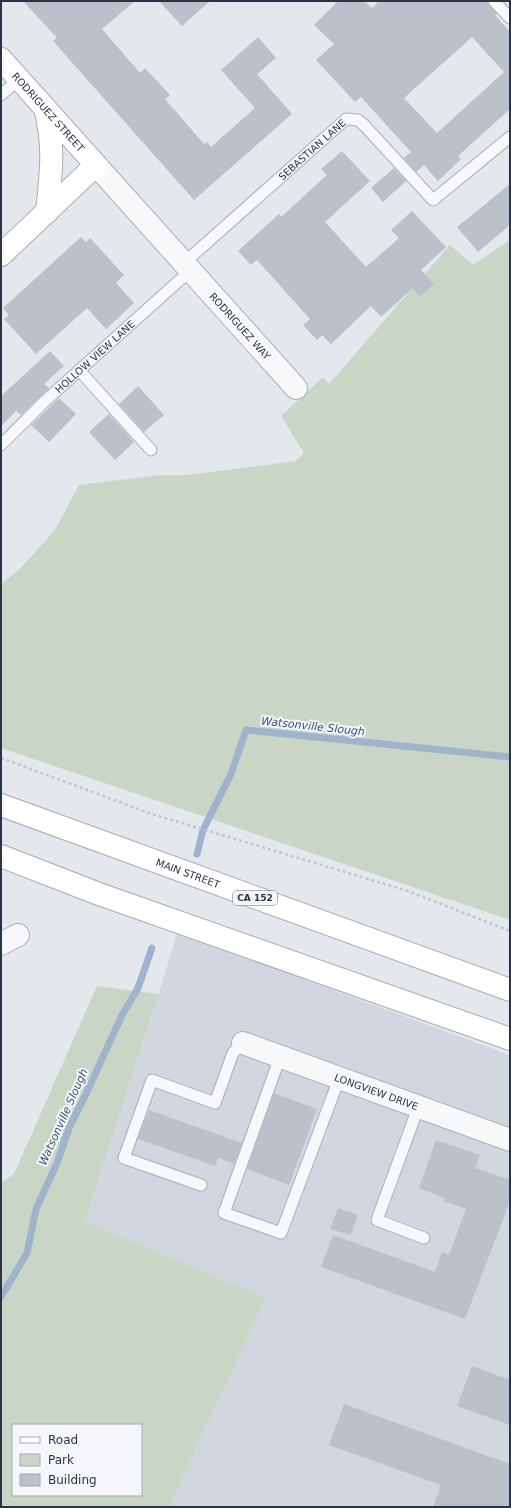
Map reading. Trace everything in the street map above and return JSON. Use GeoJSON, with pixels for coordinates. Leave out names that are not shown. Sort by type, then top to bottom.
{"type":"FeatureCollection","features":[{"type":"Feature","properties":{"kind":"main road","name":"RODRIGUEZ STREET"},"geometry":{"type":"LineString","coordinates":[[1,59],[96,165]]}},
{"type":"Feature","properties":{"kind":"main road"},"geometry":{"type":"LineString","coordinates":[[44,106],[51,132],[52,159],[47,212]]}},
{"type":"Feature","properties":{"kind":"main road"},"geometry":{"type":"LineString","coordinates":[[1,255],[96,165]]}},
{"type":"Feature","properties":{"kind":"main road","name":"MAIN STREET"},"geometry":{"type":"LineString","coordinates":[[1,806],[510,990]]}},
{"type":"Feature","properties":{"kind":"main road"},"geometry":{"type":"LineString","coordinates":[[1,856],[99,894],[510,1039]]}},
{"type":"Feature","properties":{"kind":"street","name":"RODRIGUEZ STREET"},"geometry":{"type":"LineString","coordinates":[[96,165],[188,267]]}},
{"type":"Feature","properties":{"kind":"street","name":"RODRIGUEZ WAY"},"geometry":{"type":"LineString","coordinates":[[188,267],[296,388]]}},
{"type":"Feature","properties":{"kind":"street","name":"LONGVIEW DRIVE"},"geometry":{"type":"LineString","coordinates":[[243,1043],[418,1108],[510,1140]]}},
{"type":"Feature","properties":{"kind":"lane"},"geometry":{"type":"LineString","coordinates":[[494,1],[510,18]]}},
{"type":"Feature","properties":{"kind":"lane"},"geometry":{"type":"LineString","coordinates":[[1,94],[19,79]]}},
{"type":"Feature","properties":{"kind":"lane","name":"SEBASTIAN LANE"},"geometry":{"type":"LineString","coordinates":[[188,267],[346,119],[358,120],[363,124],[433,200],[510,137]]}},
{"type":"Feature","properties":{"kind":"lane","name":"HOLLOW VIEW LANE"},"geometry":{"type":"LineString","coordinates":[[1,445],[45,401],[188,267]]}},
{"type":"Feature","properties":{"kind":"lane"},"geometry":{"type":"LineString","coordinates":[[79,370],[151,450]]}},
{"type":"Feature","properties":{"kind":"lane"},"geometry":{"type":"LineString","coordinates":[[201,1185],[124,1158],[152,1080],[215,1102],[233,1052],[243,1043]]}},
{"type":"Feature","properties":{"kind":"lane"},"geometry":{"type":"LineString","coordinates":[[280,1057],[224,1213],[281,1233],[339,1079]]}},
{"type":"Feature","properties":{"kind":"lane"},"geometry":{"type":"LineString","coordinates":[[418,1108],[377,1220],[424,1238]]}},
{"type":"Feature","properties":{"kind":"path"},"geometry":{"type":"LineString","coordinates":[[1,758],[152,814],[408,891],[510,931]]}},
{"type":"Feature","properties":{"kind":"shaded area"},"geometry":{"type":"Polygon","coordinates":[[[177,933],[510,1055],[510,1507],[169,1507],[266,1298],[85,1221],[150,1023],[177,933]]]}},
{"type":"Feature","properties":{"kind":"green space"},"geometry":{"type":"Polygon","coordinates":[[[510,240],[510,920],[1,748],[1,584],[20,569],[55,530],[79,485],[160,475],[187,475],[296,461],[304,453],[281,416],[323,377],[329,384],[450,245],[473,265],[510,240]]]}},
{"type":"Feature","properties":{"kind":"green space"},"geometry":{"type":"Polygon","coordinates":[[[97,986],[159,994],[85,1221],[266,1298],[169,1507],[1,1507],[1,1183],[14,1174],[97,986]]]}},
{"type":"Feature","properties":{"kind":"building"},"geometry":{"type":"Polygon","coordinates":[[[23,1],[135,1],[102,29],[140,73],[145,68],[170,95],[165,99],[204,144],[207,142],[211,147],[255,108],[221,70],[258,37],[276,58],[257,74],[292,114],[194,200],[53,41],[57,38],[23,1]]]}},
{"type":"Feature","properties":{"kind":"building"},"geometry":{"type":"Polygon","coordinates":[[[159,1],[210,1],[182,26],[159,1]]]}},
{"type":"Feature","properties":{"kind":"building"},"geometry":{"type":"Polygon","coordinates":[[[338,1],[364,1],[372,8],[379,1],[487,1],[497,14],[495,15],[510,32],[510,109],[458,156],[461,159],[438,181],[424,165],[416,172],[404,158],[411,152],[361,97],[355,102],[316,60],[334,44],[314,25],[338,1]],[[472,37],[404,98],[437,133],[504,72],[472,37]]]}},
{"type":"Feature","properties":{"kind":"building"},"geometry":{"type":"Polygon","coordinates":[[[342,151],[370,181],[325,222],[366,267],[399,238],[391,230],[412,211],[446,247],[421,270],[434,284],[420,297],[412,289],[381,317],[371,306],[331,344],[322,335],[317,340],[303,325],[310,319],[257,260],[251,265],[238,251],[279,214],[281,217],[327,175],[321,169],[342,151]]]}},
{"type":"Feature","properties":{"kind":"building"},"geometry":{"type":"Polygon","coordinates":[[[394,168],[406,181],[383,202],[371,188],[394,168]]]}},
{"type":"Feature","properties":{"kind":"building"},"geometry":{"type":"Polygon","coordinates":[[[510,184],[510,225],[478,252],[457,227],[510,184]]]}},
{"type":"Feature","properties":{"kind":"building"},"geometry":{"type":"Polygon","coordinates":[[[81,237],[86,242],[90,238],[124,275],[116,283],[134,303],[106,329],[87,308],[36,354],[4,319],[9,315],[3,308],[81,237]]]}},
{"type":"Feature","properties":{"kind":"building"},"geometry":{"type":"Polygon","coordinates":[[[50,351],[64,366],[44,384],[49,388],[21,415],[16,411],[1,426],[1,396],[50,351]]]}},
{"type":"Feature","properties":{"kind":"building"},"geometry":{"type":"Polygon","coordinates":[[[138,386],[164,415],[144,432],[119,404],[138,386]]]}},
{"type":"Feature","properties":{"kind":"building"},"geometry":{"type":"Polygon","coordinates":[[[59,398],[76,414],[49,442],[31,425],[59,398]]]}},
{"type":"Feature","properties":{"kind":"building"},"geometry":{"type":"Polygon","coordinates":[[[109,414],[134,442],[115,460],[89,432],[109,414]]]}},
{"type":"Feature","properties":{"kind":"building"},"geometry":{"type":"Polygon","coordinates":[[[274,1093],[317,1109],[289,1185],[247,1169],[274,1093]]]}},
{"type":"Feature","properties":{"kind":"building"},"geometry":{"type":"Polygon","coordinates":[[[149,1110],[242,1143],[234,1164],[218,1158],[215,1166],[138,1139],[149,1110]]]}},
{"type":"Feature","properties":{"kind":"building"},"geometry":{"type":"Polygon","coordinates":[[[436,1140],[480,1155],[475,1168],[510,1180],[510,1201],[465,1319],[321,1267],[333,1235],[435,1272],[442,1252],[449,1255],[466,1209],[444,1201],[445,1198],[419,1188],[436,1140]]]}},
{"type":"Feature","properties":{"kind":"building"},"geometry":{"type":"Polygon","coordinates":[[[338,1208],[358,1215],[351,1235],[330,1229],[338,1208]]]}},
{"type":"Feature","properties":{"kind":"building"},"geometry":{"type":"Polygon","coordinates":[[[472,1366],[510,1380],[510,1425],[457,1406],[472,1366]]]}},
{"type":"Feature","properties":{"kind":"building"},"geometry":{"type":"Polygon","coordinates":[[[344,1404],[510,1464],[510,1507],[433,1507],[441,1485],[329,1445],[344,1404]]]}},
{"type":"Feature","properties":{"kind":"waterway","name":"Watsonville Slough"},"geometry":{"type":"LineString","coordinates":[[197,854],[203,830],[231,774],[246,730],[510,757]]}},
{"type":"Feature","properties":{"kind":"waterway","name":"Watsonville Slough"},"geometry":{"type":"LineString","coordinates":[[1,1297],[27,1253],[36,1209],[57,1163],[69,1128],[122,1015],[138,988],[152,948]]}}]}
